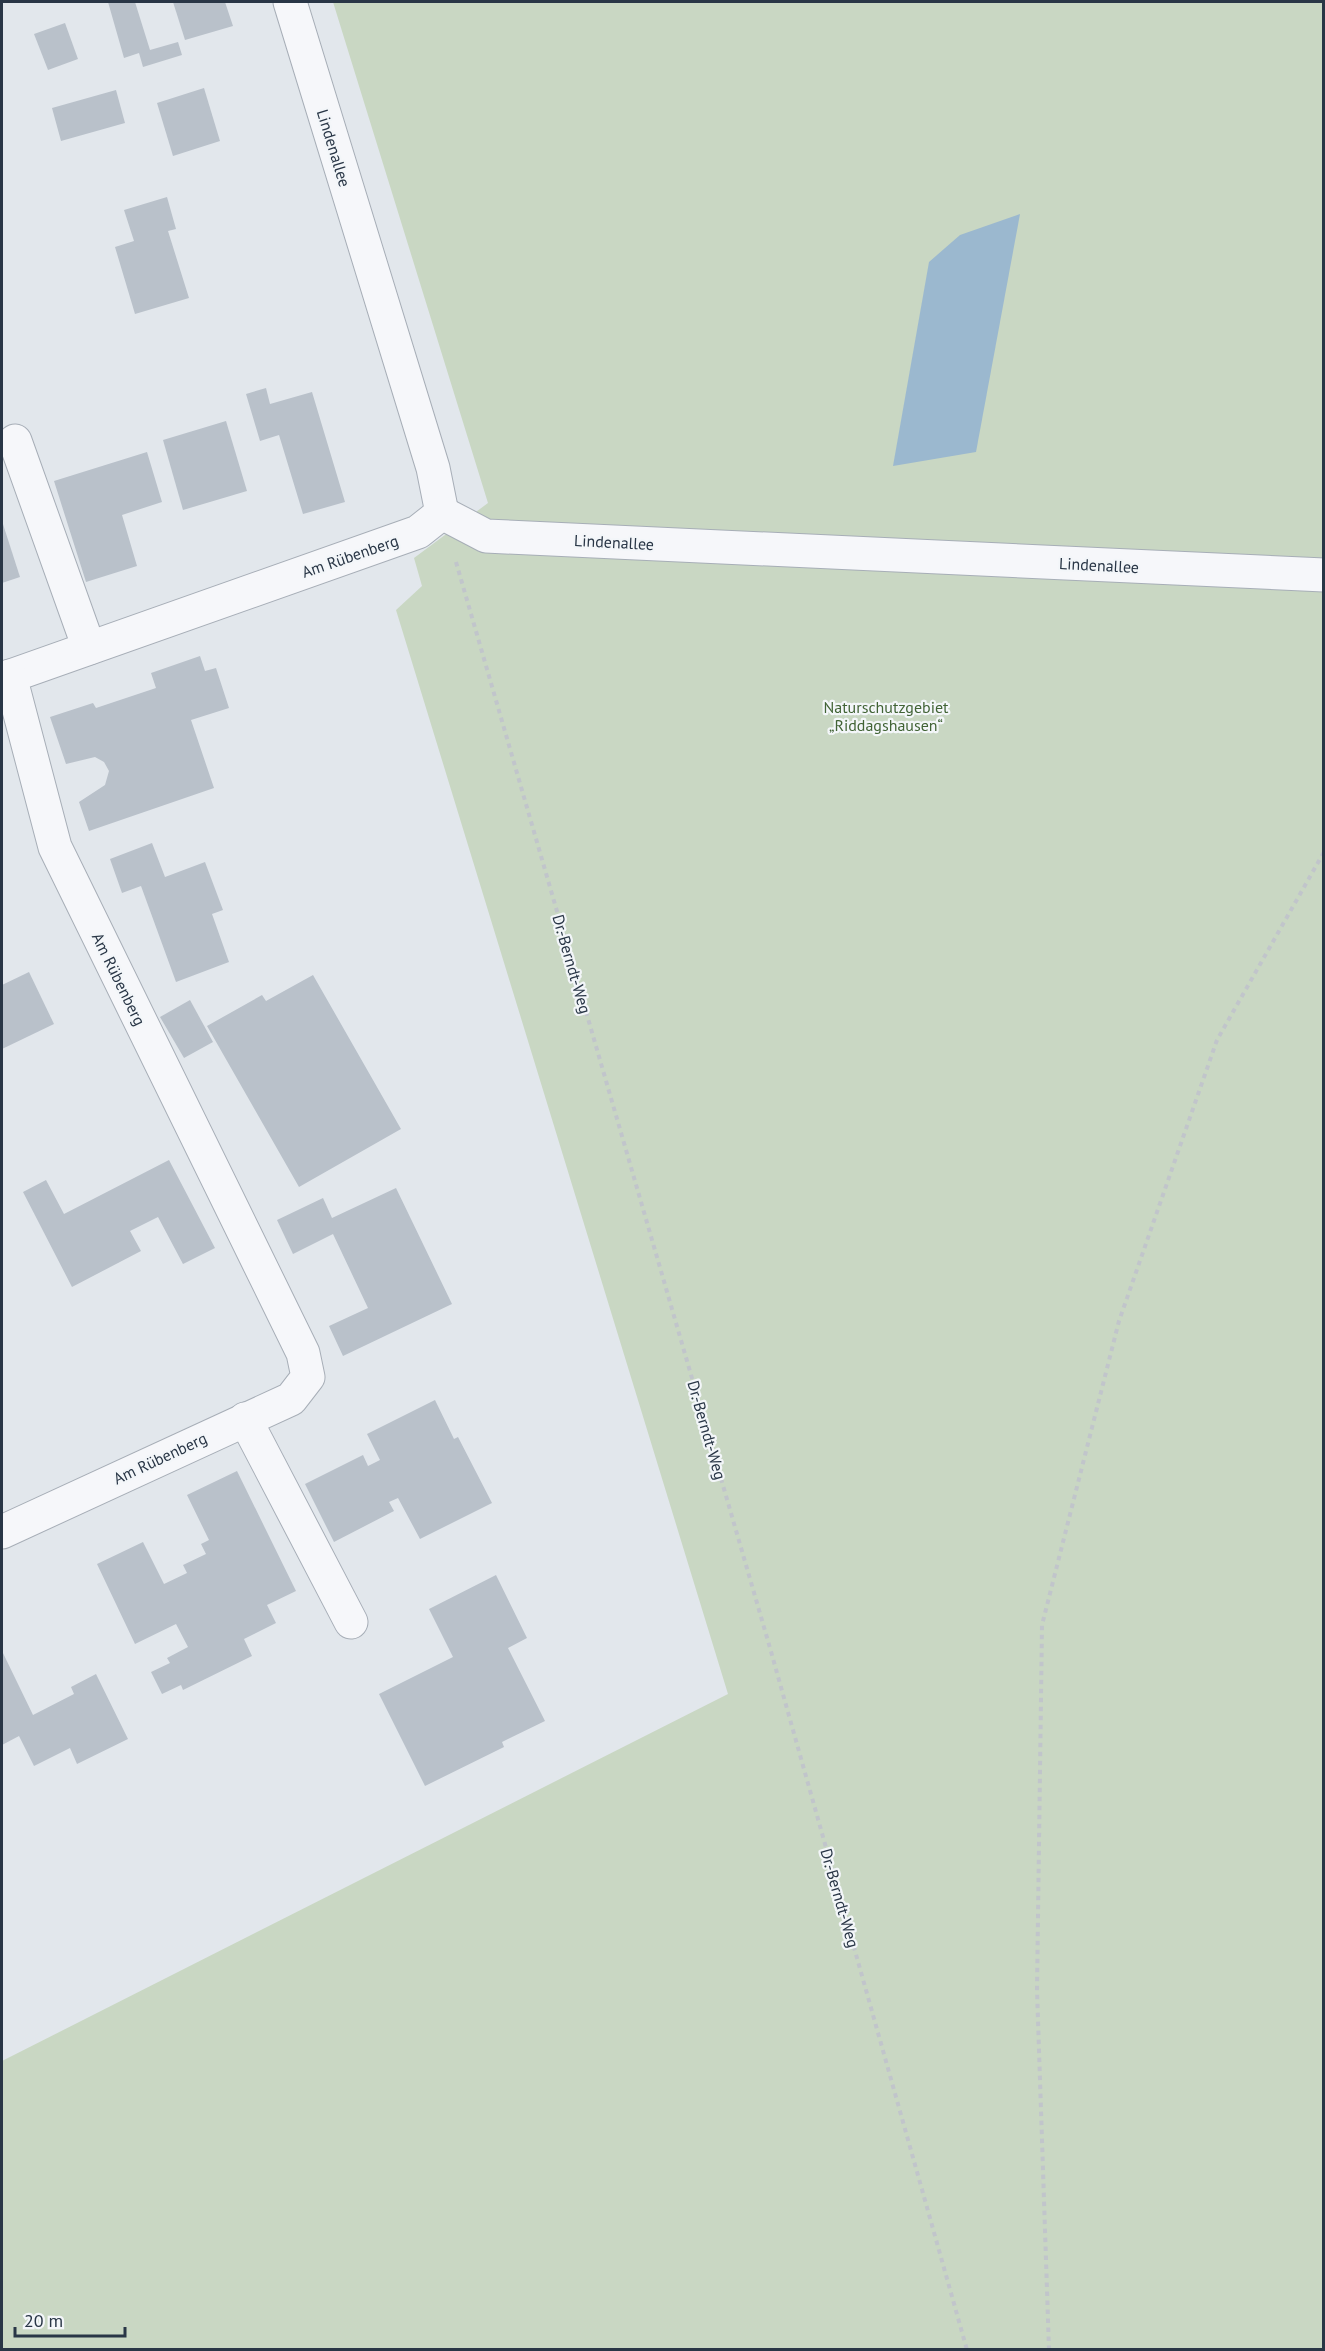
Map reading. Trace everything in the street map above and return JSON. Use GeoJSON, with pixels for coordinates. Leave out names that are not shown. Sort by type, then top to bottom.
{"type":"FeatureCollection","features":[{"type":"Feature","properties":{"kind":"street","name":"Lindenallee"},"geometry":{"type":"LineString","coordinates":[[291,2],[433,468],[442,513],[486,536],[1323,576]]}},
{"type":"Feature","properties":{"kind":"street"},"geometry":{"type":"LineString","coordinates":[[15,441],[89,648]]}},
{"type":"Feature","properties":{"kind":"street","name":"Am Rübenberg"},"geometry":{"type":"LineString","coordinates":[[2,1532],[291,1399],[308,1377],[303,1353],[55,847],[6,678],[418,532],[442,513]]}},
{"type":"Feature","properties":{"kind":"street"},"geometry":{"type":"LineString","coordinates":[[245,1419],[351,1622]]}},
{"type":"Feature","properties":{"kind":"path","name":"Dr.-Berndt-Weg"},"geometry":{"type":"LineString","coordinates":[[442,513],[770,1648],[967,2349]]}},
{"type":"Feature","properties":{"kind":"path"},"geometry":{"type":"LineString","coordinates":[[1049,2349],[1037,1990],[1042,1625],[1119,1320],[1216,1040],[1323,852]]}},
{"type":"Feature","properties":{"kind":"green space","name":"Naturschutzgebiet „Riddagshausen“"},"geometry":{"type":"Polygon","coordinates":[[[333,2],[1323,2],[1323,2349],[2,2350],[2,2061],[728,1694],[396,610],[422,586],[414,558],[488,503],[333,2]]]}},
{"type":"Feature","properties":{"kind":"water"},"geometry":{"type":"Polygon","coordinates":[[[1020,214],[976,452],[893,466],[929,262],[960,235],[1020,214]]]}},
{"type":"Feature","properties":{"kind":"building"},"geometry":{"type":"Polygon","coordinates":[[[108,2],[135,2],[150,50],[178,42],[182,55],[143,67],[139,53],[124,58],[108,2]]]}},
{"type":"Feature","properties":{"kind":"building"},"geometry":{"type":"Polygon","coordinates":[[[173,2],[225,2],[233,26],[185,40],[173,2]]]}},
{"type":"Feature","properties":{"kind":"building"},"geometry":{"type":"Polygon","coordinates":[[[65,23],[78,59],[48,70],[34,34],[65,23]]]}},
{"type":"Feature","properties":{"kind":"building"},"geometry":{"type":"Polygon","coordinates":[[[204,88],[220,141],[173,156],[157,103],[204,88]]]}},
{"type":"Feature","properties":{"kind":"building"},"geometry":{"type":"Polygon","coordinates":[[[116,90],[125,123],[61,141],[52,108],[116,90]]]}},
{"type":"Feature","properties":{"kind":"building"},"geometry":{"type":"Polygon","coordinates":[[[167,197],[176,229],[168,231],[189,298],[135,314],[115,247],[134,241],[124,210],[167,197]]]}},
{"type":"Feature","properties":{"kind":"building"},"geometry":{"type":"Polygon","coordinates":[[[266,388],[270,404],[312,392],[345,502],[303,514],[279,435],[260,441],[246,394],[266,388]]]}},
{"type":"Feature","properties":{"kind":"building"},"geometry":{"type":"Polygon","coordinates":[[[226,421],[247,491],[183,510],[163,440],[226,421]]]}},
{"type":"Feature","properties":{"kind":"building"},"geometry":{"type":"Polygon","coordinates":[[[147,452],[162,502],[122,515],[137,566],[86,582],[54,481],[147,452]]]}},
{"type":"Feature","properties":{"kind":"building"},"geometry":{"type":"Polygon","coordinates":[[[2,521],[20,577],[2,583],[2,521]]]}},
{"type":"Feature","properties":{"kind":"building"},"geometry":{"type":"Polygon","coordinates":[[[200,656],[205,671],[216,668],[229,708],[191,720],[214,788],[89,831],[79,802],[105,785],[109,771],[104,762],[95,757],[66,764],[50,717],[93,703],[96,708],[156,688],[151,673],[200,656]]]}},
{"type":"Feature","properties":{"kind":"building"},"geometry":{"type":"Polygon","coordinates":[[[152,843],[165,877],[205,862],[223,910],[212,914],[229,962],[176,982],[141,886],[122,893],[110,859],[152,843]]]}},
{"type":"Feature","properties":{"kind":"building"},"geometry":{"type":"Polygon","coordinates":[[[29,972],[54,1024],[2,1049],[2,985],[29,972]]]}},
{"type":"Feature","properties":{"kind":"building"},"geometry":{"type":"Polygon","coordinates":[[[313,975],[401,1129],[299,1187],[207,1026],[262,995],[266,1001],[313,975]]]}},
{"type":"Feature","properties":{"kind":"building"},"geometry":{"type":"Polygon","coordinates":[[[190,1000],[213,1042],[184,1058],[160,1017],[190,1000]]]}},
{"type":"Feature","properties":{"kind":"building"},"geometry":{"type":"Polygon","coordinates":[[[169,1160],[215,1248],[183,1264],[158,1217],[130,1231],[141,1251],[72,1287],[23,1192],[46,1180],[64,1214],[169,1160]]]}},
{"type":"Feature","properties":{"kind":"building"},"geometry":{"type":"Polygon","coordinates":[[[396,1188],[452,1304],[343,1356],[329,1326],[368,1308],[333,1234],[293,1254],[277,1220],[323,1198],[332,1218],[396,1188]]]}},
{"type":"Feature","properties":{"kind":"building"},"geometry":{"type":"Polygon","coordinates":[[[435,1400],[454,1439],[458,1437],[492,1503],[420,1539],[398,1498],[389,1502],[394,1511],[334,1542],[305,1484],[363,1455],[368,1466],[380,1460],[367,1434],[435,1400]]]}},
{"type":"Feature","properties":{"kind":"building"},"geometry":{"type":"Polygon","coordinates":[[[237,1471],[296,1591],[267,1605],[276,1623],[244,1639],[252,1656],[183,1690],[181,1685],[162,1694],[151,1672],[170,1663],[167,1658],[188,1647],[176,1624],[135,1644],[97,1564],[143,1542],[164,1584],[187,1573],[183,1565],[206,1554],[201,1544],[209,1540],[187,1495],[237,1471]]]}},
{"type":"Feature","properties":{"kind":"building"},"geometry":{"type":"Polygon","coordinates":[[[496,1575],[527,1638],[508,1648],[545,1721],[502,1742],[504,1747],[425,1786],[379,1694],[453,1657],[429,1609],[496,1575]]]}},
{"type":"Feature","properties":{"kind":"building"},"geometry":{"type":"Polygon","coordinates":[[[2,1651],[33,1715],[74,1694],[71,1687],[96,1674],[128,1739],[77,1764],[70,1748],[34,1766],[19,1736],[2,1745],[2,1651]]]}}]}
